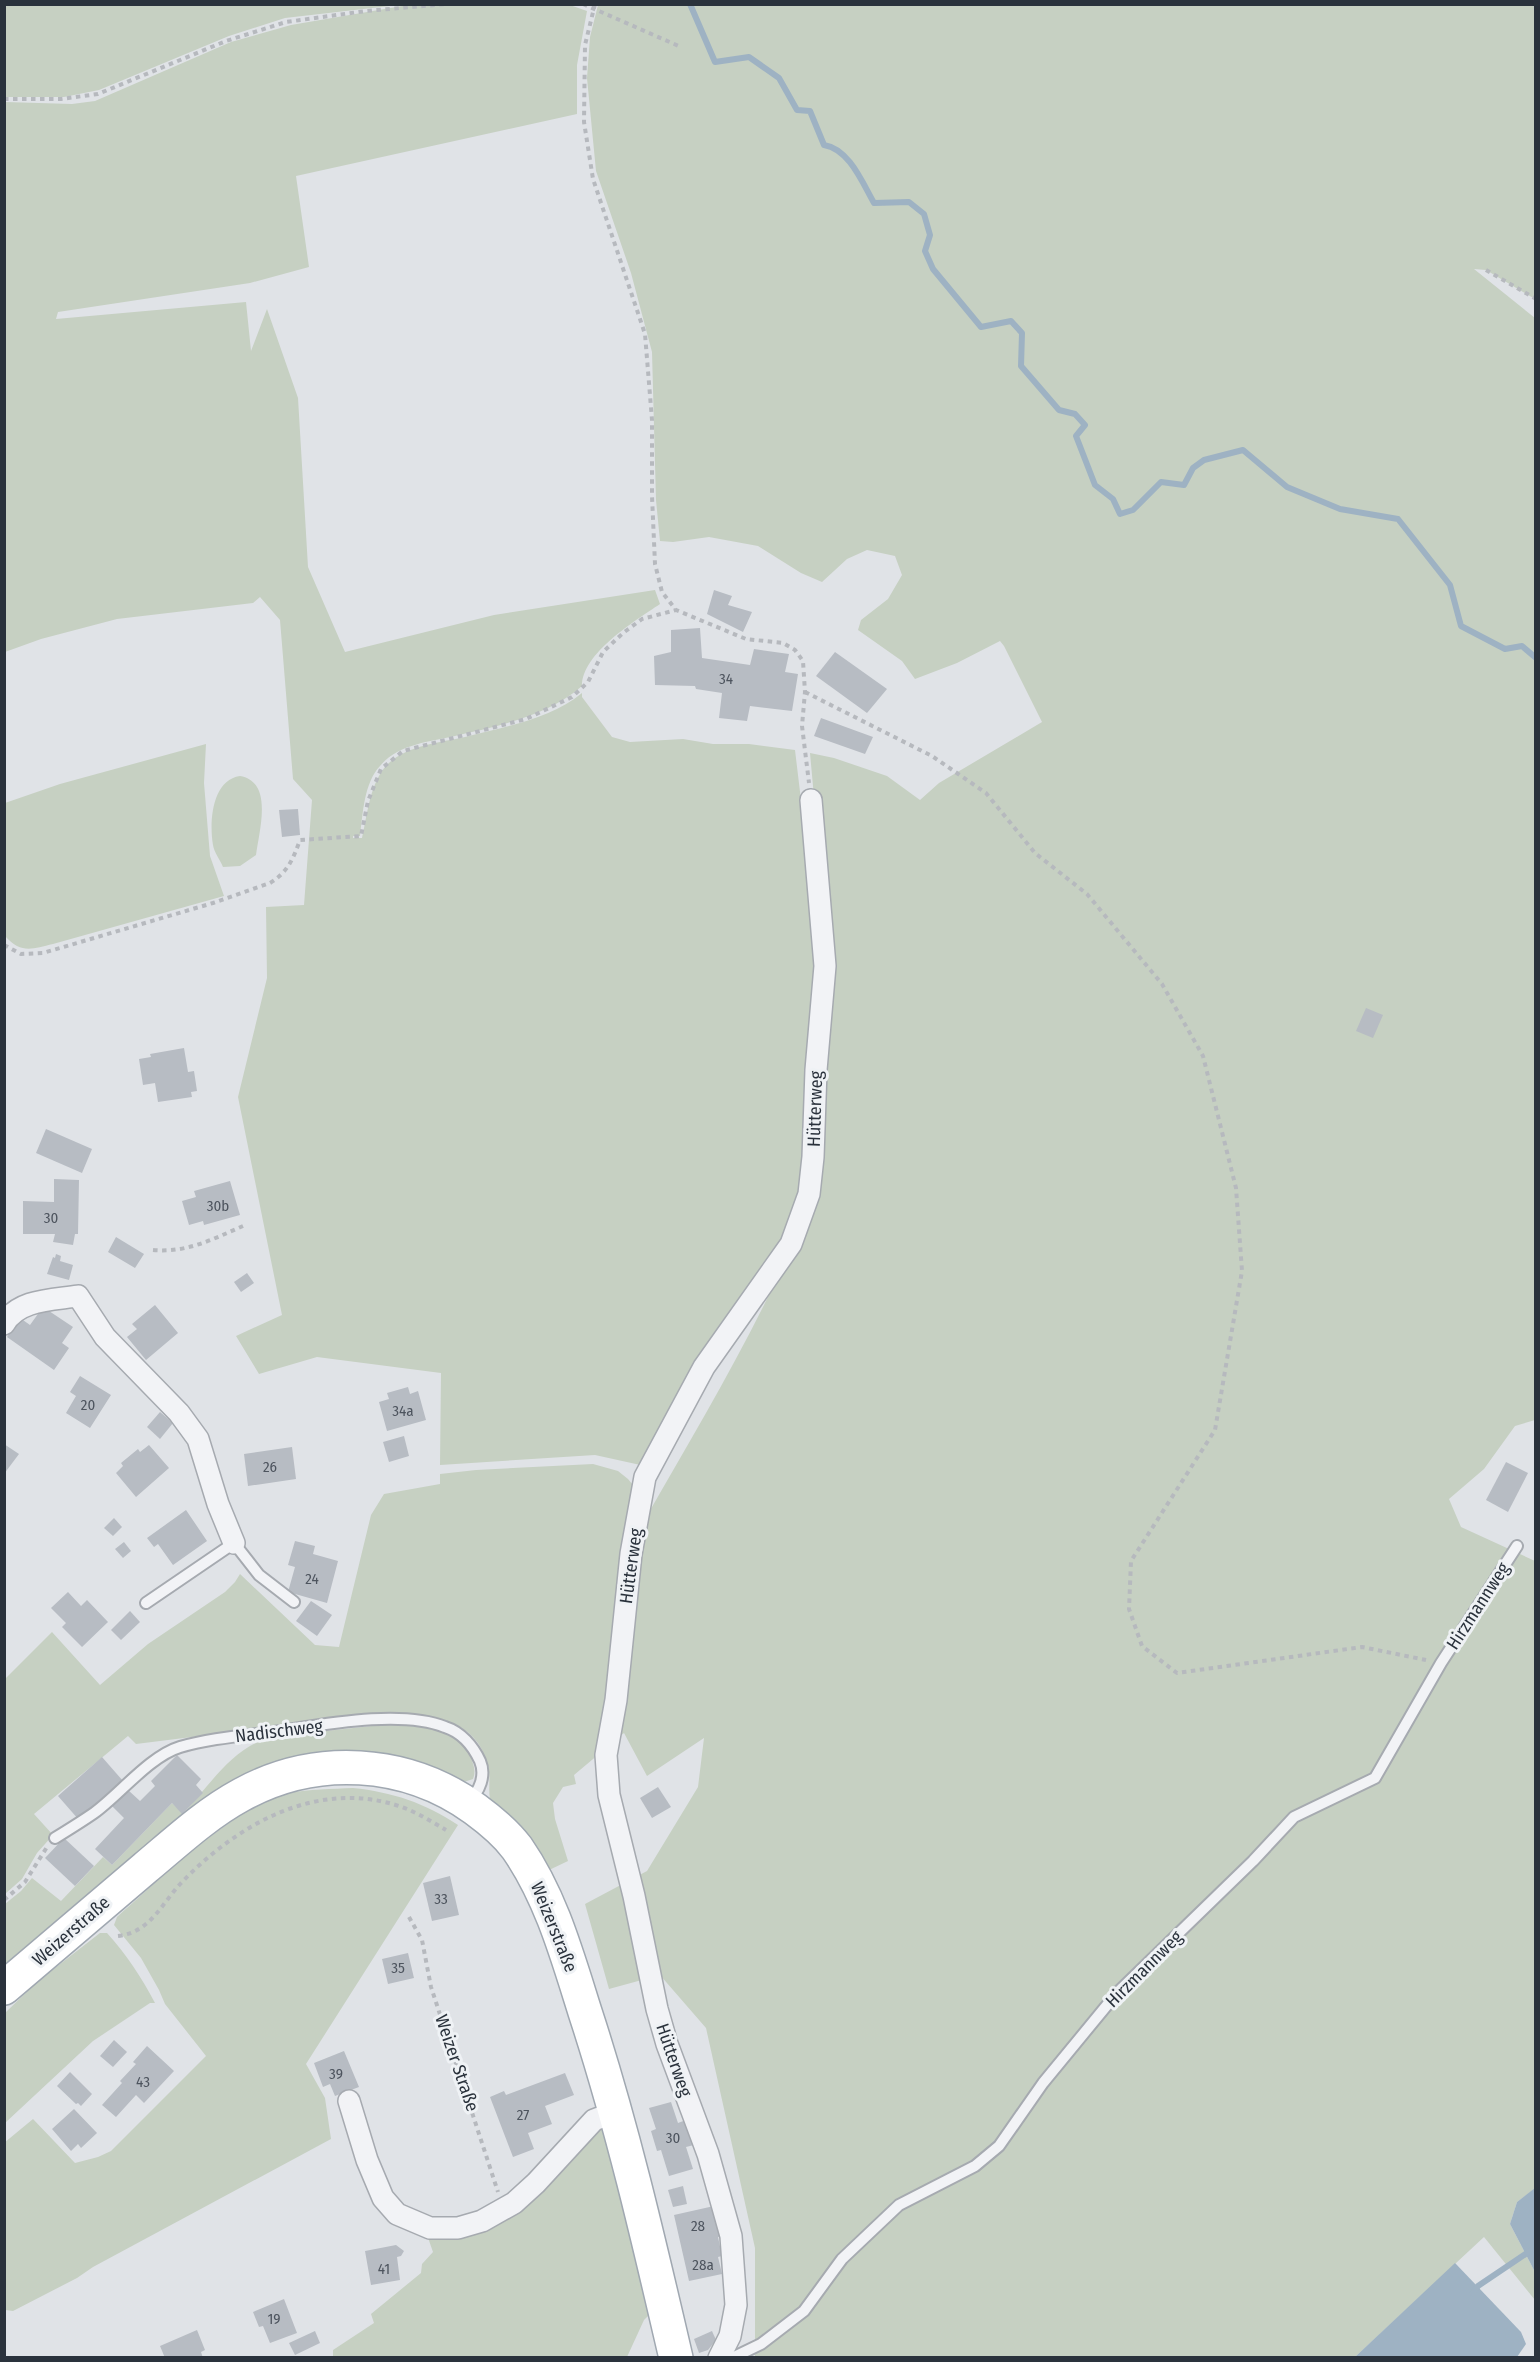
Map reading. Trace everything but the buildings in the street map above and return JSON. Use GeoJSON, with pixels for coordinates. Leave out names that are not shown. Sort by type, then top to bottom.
{"type":"FeatureCollection","features":[{"type":"Feature","properties":{"kind":"main road","name":"Weizerstraße"},"geometry":{"type":"LineString","coordinates":[[4,1988],[183,1837],[241,1795],[268,1782],[320,1767],[361,1767],[420,1778],[471,1799],[516,1846],[556,1921],[615,2112],[676,2358]]}},
{"type":"Feature","properties":{"kind":"street","name":"Hütterweg"},"geometry":{"type":"LineString","coordinates":[[719,2358],[730,2336],[736,2305],[731,2236],[708,2154],[667,2044],[657,2009],[634,1896],[609,1795],[606,1755],[616,1700],[631,1554],[645,1477],[704,1367],[791,1244],[809,1194],[825,966],[811,800]]}},
{"type":"Feature","properties":{"kind":"street"},"geometry":{"type":"LineString","coordinates":[[4,1324],[13,1312],[22,1306],[78,1296],[105,1337],[179,1413],[198,1439],[218,1504],[234,1544]]}},
{"type":"Feature","properties":{"kind":"street"},"geometry":{"type":"LineString","coordinates":[[349,2101],[376,2184],[388,2206],[397,2214],[430,2228],[458,2228],[482,2221],[514,2203],[594,2120],[615,2112]]}},
{"type":"Feature","properties":{"kind":"lane"},"geometry":{"type":"LineString","coordinates":[[146,1604],[234,1544],[259,1575],[294,1602]]}},
{"type":"Feature","properties":{"kind":"lane","name":"Hirzmannweg"},"geometry":{"type":"LineString","coordinates":[[732,2358],[761,2344],[804,2311],[842,2259],[899,2205],[975,2166],[999,2146],[1043,2083],[1117,1993],[1253,1861],[1294,1817],[1375,1778],[1442,1663],[1517,1546]]}},
{"type":"Feature","properties":{"kind":"lane","name":"Nadischweg"},"geometry":{"type":"LineString","coordinates":[[55,1838],[94,1813],[155,1761],[173,1749],[206,1740],[339,1723],[423,1721],[456,1732],[473,1747],[482,1764],[482,1777],[471,1799]]}},
{"type":"Feature","properties":{"kind":"path"},"geometry":{"type":"LineString","coordinates":[[4,99],[61,99],[98,94],[226,41],[286,22],[366,11],[446,4]]}},
{"type":"Feature","properties":{"kind":"path"},"geometry":{"type":"LineString","coordinates":[[583,4],[681,47]]}},
{"type":"Feature","properties":{"kind":"path"},"geometry":{"type":"LineString","coordinates":[[594,7],[585,45],[584,122],[593,178],[645,334],[652,420],[655,564],[662,592],[676,610],[746,639],[783,643],[795,650],[803,661],[805,692],[802,726],[811,800]]}},
{"type":"Feature","properties":{"kind":"path"},"geometry":{"type":"LineString","coordinates":[[1486,270],[1536,300]]}},
{"type":"Feature","properties":{"kind":"path"},"geometry":{"type":"LineString","coordinates":[[4,945],[21,954],[43,953],[270,883],[291,865],[300,840],[361,836],[368,801],[381,769],[402,751],[526,719],[572,697],[588,682],[603,652],[623,633],[642,619],[676,610]]}},
{"type":"Feature","properties":{"kind":"path"},"geometry":{"type":"LineString","coordinates":[[805,692],[932,756],[986,793],[1035,853],[1087,894],[1162,984],[1203,1056],[1236,1188],[1242,1271],[1215,1430],[1131,1560],[1129,1609],[1142,1646],[1177,1673],[1362,1647],[1442,1663]]}},
{"type":"Feature","properties":{"kind":"path"},"geometry":{"type":"LineString","coordinates":[[153,1250],[172,1252],[193,1247],[243,1226]]}},
{"type":"Feature","properties":{"kind":"path"},"geometry":{"type":"LineString","coordinates":[[118,1936],[133,1933],[147,1925],[184,1880],[245,1831],[267,1818],[302,1803],[345,1798],[383,1803],[411,1811],[446,1830]]}},
{"type":"Feature","properties":{"kind":"path"},"geometry":{"type":"LineString","coordinates":[[4,1899],[25,1882],[39,1857],[55,1838]]}},
{"type":"Feature","properties":{"kind":"path","name":"Weizer Straße"},"geometry":{"type":"LineString","coordinates":[[409,1917],[422,1940],[431,1987],[466,2087],[497,2191],[514,2203]]}},
{"type":"Feature","properties":{"kind":"green space"},"geometry":{"type":"Polygon","coordinates":[[[567,4],[587,11],[577,65],[577,114],[296,176],[309,267],[250,283],[58,312],[56,319],[246,302],[251,351],[267,309],[298,398],[308,567],[345,652],[494,615],[655,590],[660,604],[624,629],[600,650],[584,674],[582,686],[569,696],[522,718],[414,745],[387,759],[375,773],[367,790],[360,836],[353,836],[353,838],[362,838],[371,795],[378,778],[389,763],[398,756],[420,747],[511,726],[542,716],[570,702],[582,693],[582,697],[612,737],[630,742],[683,739],[713,744],[749,744],[795,750],[818,942],[800,1205],[787,1244],[714,1333],[645,1466],[595,1455],[440,1465],[441,1373],[317,1357],[259,1374],[236,1336],[282,1315],[238,1097],[267,978],[266,907],[304,905],[312,800],[293,779],[280,620],[260,597],[253,603],[117,619],[41,639],[5,652],[5,102],[72,104],[95,101],[231,42],[291,25],[408,5],[567,4]]]}},
{"type":"Feature","properties":{"kind":"green space"},"geometry":{"type":"Polygon","coordinates":[[[4,5],[398,5],[285,18],[229,36],[99,90],[64,97],[5,97],[4,5]]]}},
{"type":"Feature","properties":{"kind":"green space"},"geometry":{"type":"Polygon","coordinates":[[[598,5],[1535,5],[1535,299],[1486,270],[1474,269],[1535,318],[1535,1420],[1515,1426],[1484,1469],[1449,1499],[1461,1527],[1535,1561],[1536,2188],[1517,2202],[1510,2224],[1535,2272],[1535,2300],[1484,2237],[1355,2357],[755,2357],[755,2248],[706,2028],[660,1975],[609,1989],[585,1904],[647,1871],[698,1787],[704,1738],[647,1776],[624,1733],[574,1775],[576,1784],[563,1787],[553,1803],[555,1819],[568,1861],[547,1871],[512,1821],[490,1799],[488,1766],[474,1738],[462,1728],[435,1717],[388,1712],[390,1715],[327,1720],[136,1744],[128,1736],[34,1814],[53,1835],[37,1853],[22,1879],[5,1894],[5,1679],[52,1632],[100,1685],[148,1644],[225,1592],[240,1574],[315,1645],[339,1647],[371,1515],[384,1494],[440,1484],[440,1474],[593,1464],[618,1471],[628,1479],[633,1485],[635,1498],[644,1521],[757,1319],[797,1235],[814,1192],[818,841],[810,753],[834,758],[887,776],[920,800],[939,783],[1042,722],[1000,641],[957,663],[915,679],[902,661],[858,630],[861,620],[888,599],[902,575],[895,556],[867,550],[847,559],[822,582],[801,573],[758,546],[709,537],[673,542],[660,541],[656,500],[652,352],[631,273],[596,171],[587,78],[590,37],[598,5]]]}},
{"type":"Feature","properties":{"kind":"green space"},"geometry":{"type":"Polygon","coordinates":[[[206,744],[204,783],[210,856],[224,896],[39,947],[22,948],[16,946],[5,936],[5,803],[60,784],[206,744]]]}},
{"type":"Feature","properties":{"kind":"green space"},"geometry":{"type":"Polygon","coordinates":[[[240,776],[251,780],[261,797],[261,821],[256,855],[240,866],[223,867],[213,845],[214,803],[223,785],[240,776]]]}},
{"type":"Feature","properties":{"kind":"green space"},"geometry":{"type":"Polygon","coordinates":[[[390,1724],[425,1726],[456,1738],[464,1746],[471,1759],[473,1779],[461,1783],[316,1758],[5,1975],[5,1904],[32,1878],[61,1901],[103,1857],[112,1865],[172,1803],[183,1813],[222,1769],[244,1750],[257,1743],[271,1737],[390,1724]]]}},
{"type":"Feature","properties":{"kind":"green space"},"geometry":{"type":"Polygon","coordinates":[[[353,1788],[381,1792],[408,1800],[433,1810],[458,1825],[306,2064],[325,2098],[331,2139],[93,2267],[77,2278],[13,2311],[5,2310],[4,2143],[33,2119],[75,2163],[98,2157],[111,2151],[206,2056],[165,2004],[141,1958],[114,1925],[117,1917],[199,1846],[246,1812],[268,1800],[289,1793],[353,1788]]]}},
{"type":"Feature","properties":{"kind":"green space"},"geometry":{"type":"Polygon","coordinates":[[[100,1933],[107,1933],[121,1949],[155,2003],[150,2003],[93,2041],[5,2123],[5,2013],[37,1982],[100,1933]]]}},
{"type":"Feature","properties":{"kind":"green space"},"geometry":{"type":"Polygon","coordinates":[[[598,2128],[604,2128],[652,2312],[644,2320],[627,2357],[333,2358],[333,2350],[374,2323],[371,2314],[421,2273],[422,2264],[433,2252],[426,2232],[459,2235],[598,2128]]]}},
{"type":"Feature","properties":{"kind":"water"},"geometry":{"type":"Polygon","coordinates":[[[1535,2188],[1535,2272],[1510,2224],[1517,2202],[1535,2188]]]}},
{"type":"Feature","properties":{"kind":"water"},"geometry":{"type":"Polygon","coordinates":[[[1455,2263],[1521,2332],[1526,2344],[1517,2357],[1355,2357],[1455,2263]]]}},
{"type":"Feature","properties":{"kind":"waterway"},"geometry":{"type":"LineString","coordinates":[[690,4],[715,62],[749,57],[779,78],[797,110],[810,111],[824,145],[833,148],[848,160],[874,203],[909,202],[924,214],[930,235],[925,251],[933,269],[981,327],[1011,321],[1022,333],[1021,366],[1059,410],[1075,414],[1085,425],[1076,436],[1095,485],[1113,499],[1120,514],[1133,510],[1161,482],[1184,485],[1193,468],[1204,460],[1243,450],[1287,487],[1340,509],[1398,519],[1450,585],[1461,626],[1505,649],[1522,646],[1536,658]]}},
{"type":"Feature","properties":{"kind":"waterway"},"geometry":{"type":"LineString","coordinates":[[1473,2293],[1478,2286],[1536,2247]]}}]}
